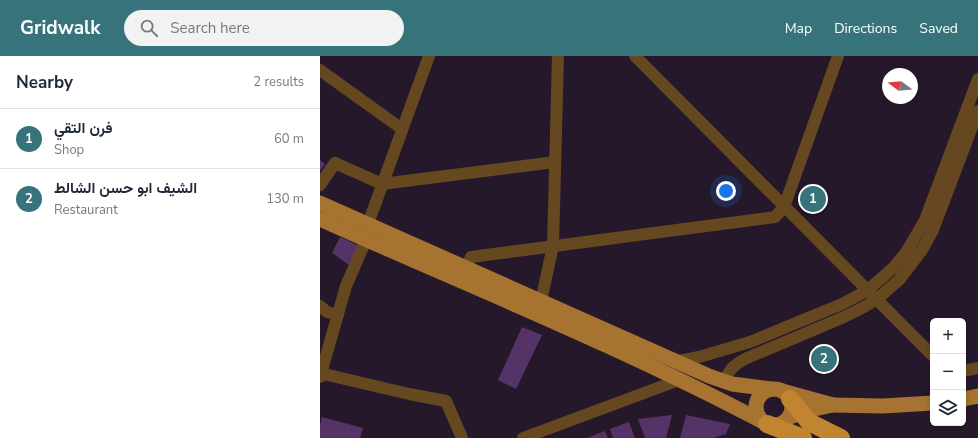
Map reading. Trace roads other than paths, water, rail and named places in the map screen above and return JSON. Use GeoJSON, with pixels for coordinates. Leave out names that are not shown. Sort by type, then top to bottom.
{"type":"FeatureCollection","features":[{"type":"Feature","properties":{"kind":"highway"},"geometry":{"type":"LineString","coordinates":[[786,402],[809,422],[841,438]]}},
{"type":"Feature","properties":{"kind":"highway"},"geometry":{"type":"LineString","coordinates":[[767,424],[803,438]]}},
{"type":"Feature","properties":{"kind":"main road"},"geometry":{"type":"LineString","coordinates":[[320,203],[674,362],[709,376],[786,402],[833,405]]}},
{"type":"Feature","properties":{"kind":"main road"},"geometry":{"type":"LineString","coordinates":[[320,219],[538,314],[716,397],[767,424],[777,425],[786,402]]}},
{"type":"Feature","properties":{"kind":"main road"},"geometry":{"type":"LineString","coordinates":[[767,424],[758,416],[756,411],[756,405],[761,395],[786,402],[833,405],[883,406],[930,403]]}},
{"type":"Feature","properties":{"kind":"main road"},"geometry":{"type":"LineString","coordinates":[[966,398],[978,396]]}},
{"type":"Feature","properties":{"kind":"street"},"geometry":{"type":"LineString","coordinates":[[368,224],[429,56]]}},
{"type":"Feature","properties":{"kind":"street"},"geometry":{"type":"LineString","coordinates":[[541,301],[553,246],[554,162],[558,56]]}},
{"type":"Feature","properties":{"kind":"street"},"geometry":{"type":"LineString","coordinates":[[635,56],[931,354]]}},
{"type":"Feature","properties":{"kind":"street"},"geometry":{"type":"LineString","coordinates":[[466,268],[471,257],[775,217],[784,207],[838,56]]}},
{"type":"Feature","properties":{"kind":"street"},"geometry":{"type":"LineString","coordinates":[[320,70],[402,129]]}},
{"type":"Feature","properties":{"kind":"street"},"geometry":{"type":"LineString","coordinates":[[725,381],[728,373],[734,366],[747,358],[864,307],[916,236],[925,220],[978,79]]}},
{"type":"Feature","properties":{"kind":"street"},"geometry":{"type":"LineString","coordinates":[[674,362],[699,357],[750,342],[842,304],[873,294],[898,280],[922,250],[933,230],[978,111]]}},
{"type":"Feature","properties":{"kind":"street"},"geometry":{"type":"LineString","coordinates":[[320,185],[335,163],[382,184],[554,162]]}},
{"type":"Feature","properties":{"kind":"street"},"geometry":{"type":"LineString","coordinates":[[366,240],[346,286],[320,375],[446,401],[462,438]]}},
{"type":"Feature","properties":{"kind":"street"},"geometry":{"type":"LineString","coordinates":[[320,306],[327,312],[338,315]]}},
{"type":"Feature","properties":{"kind":"street"},"geometry":{"type":"LineString","coordinates":[[966,370],[978,368]]}},
{"type":"Feature","properties":{"kind":"street"},"geometry":{"type":"LineString","coordinates":[[523,438],[679,380]]}},
{"type":"Feature","properties":{"kind":"place","name":"فرن التقي"},"geometry":{"type":"Point","coordinates":[813,199]}},
{"type":"Feature","properties":{"kind":"place","name":"الشيف ابو حسن الشالط"},"geometry":{"type":"Point","coordinates":[824,359]}}]}
